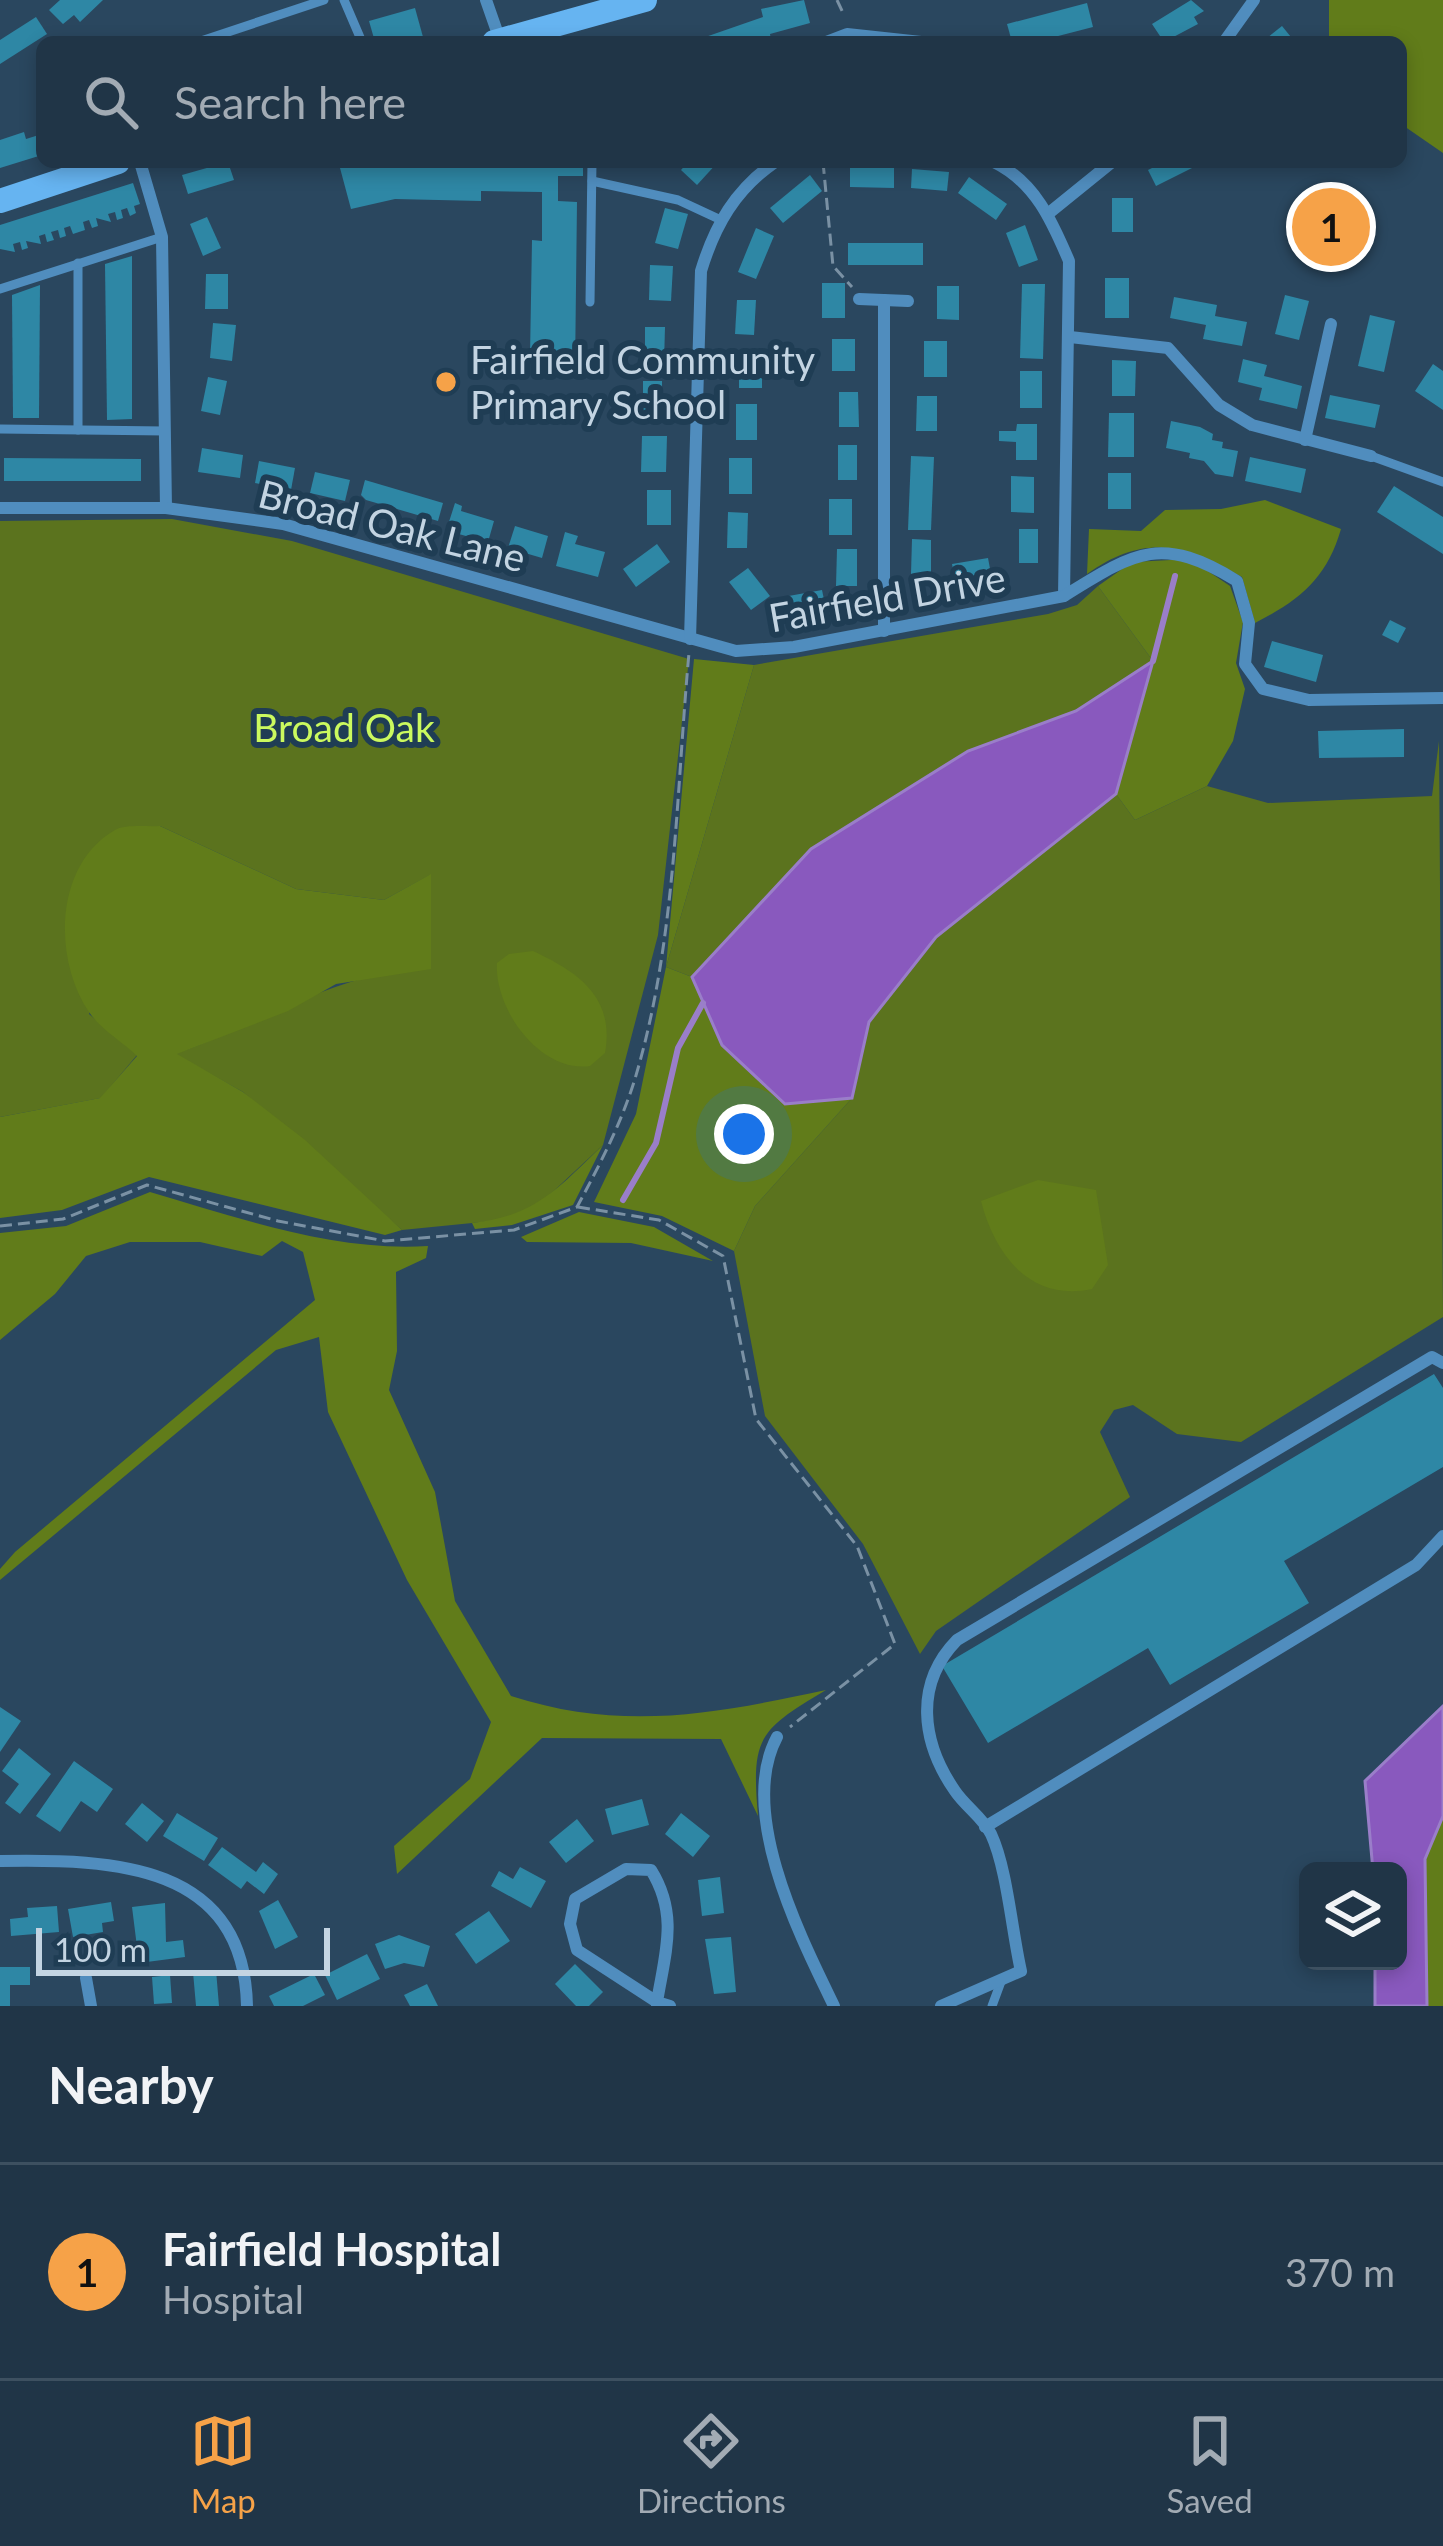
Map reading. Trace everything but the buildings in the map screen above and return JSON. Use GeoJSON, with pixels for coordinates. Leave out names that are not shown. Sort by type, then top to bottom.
{"type":"FeatureCollection","features":[{"type":"Feature","properties":{"kind":"main road"},"geometry":{"type":"LineString","coordinates":[[515,36],[646,0]]}},
{"type":"Feature","properties":{"kind":"main road"},"geometry":{"type":"LineString","coordinates":[[0,201],[100,168]]}},
{"type":"Feature","properties":{"kind":"street"},"geometry":{"type":"LineString","coordinates":[[486,0],[496,36]]}},
{"type":"Feature","properties":{"kind":"street"},"geometry":{"type":"LineString","coordinates":[[1228,36],[1254,0]]}},
{"type":"Feature","properties":{"kind":"street"},"geometry":{"type":"LineString","coordinates":[[142,168],[162,237],[166,508]]}},
{"type":"Feature","properties":{"kind":"street"},"geometry":{"type":"LineString","coordinates":[[690,639],[701,271],[721,220],[751,179],[767,168]]}},
{"type":"Feature","properties":{"kind":"street","name":"Fairfield Drive"},"geometry":{"type":"LineString","coordinates":[[690,639],[755,652],[1064,596],[1069,261],[1049,213],[1021,180],[1003,168]]}},
{"type":"Feature","properties":{"kind":"street"},"geometry":{"type":"LineString","coordinates":[[1049,213],[1105,168]]}},
{"type":"Feature","properties":{"kind":"street"},"geometry":{"type":"LineString","coordinates":[[859,299],[908,301]]}},
{"type":"Feature","properties":{"kind":"street"},"geometry":{"type":"LineString","coordinates":[[884,300],[884,631]]}},
{"type":"Feature","properties":{"kind":"street"},"geometry":{"type":"LineString","coordinates":[[1305,440],[1331,325]]}},
{"type":"Feature","properties":{"kind":"street"},"geometry":{"type":"LineString","coordinates":[[1070,337],[1168,348],[1219,405],[1252,425],[1371,455]]}},
{"type":"Feature","properties":{"kind":"street","name":"Broad Oak Lane"},"geometry":{"type":"LineString","coordinates":[[0,508],[166,508],[350,538],[690,639]]}},
{"type":"Feature","properties":{"kind":"street"},"geometry":{"type":"LineString","coordinates":[[1064,596],[1128,556],[1193,554],[1237,581],[1250,623],[1245,664],[1263,689],[1309,700],[1443,698]]}},
{"type":"Feature","properties":{"kind":"street"},"geometry":{"type":"LineString","coordinates":[[941,2006],[1021,1971],[985,1827],[955,1792],[928,1742],[927,1693],[935,1663],[957,1640],[1432,1357],[1443,1363]]}},
{"type":"Feature","properties":{"kind":"street"},"geometry":{"type":"LineString","coordinates":[[985,1827],[1416,1565],[1443,1536]]}},
{"type":"Feature","properties":{"kind":"street"},"geometry":{"type":"LineString","coordinates":[[777,1737],[766,1757],[764,1797],[777,1875],[833,2006]]}},
{"type":"Feature","properties":{"kind":"street"},"geometry":{"type":"LineString","coordinates":[[0,1861],[66,1860],[194,1890],[228,1923],[247,1971],[248,2006]]}},
{"type":"Feature","properties":{"kind":"street"},"geometry":{"type":"LineString","coordinates":[[626,1869],[651,1870],[667,1895],[661,2005],[577,1950],[571,1924],[575,1899],[626,1869]]}},
{"type":"Feature","properties":{"kind":"street"},"geometry":{"type":"LineString","coordinates":[[86,1978],[91,2006]]}},
{"type":"Feature","properties":{"kind":"lane"},"geometry":{"type":"LineString","coordinates":[[216,36],[324,0]]}},
{"type":"Feature","properties":{"kind":"lane"},"geometry":{"type":"LineString","coordinates":[[344,0],[359,36]]}},
{"type":"Feature","properties":{"kind":"lane"},"geometry":{"type":"LineString","coordinates":[[590,302],[592,168]]}},
{"type":"Feature","properties":{"kind":"lane"},"geometry":{"type":"LineString","coordinates":[[592,181],[678,200],[721,220]]}},
{"type":"Feature","properties":{"kind":"lane"},"geometry":{"type":"LineString","coordinates":[[0,289],[162,237]]}},
{"type":"Feature","properties":{"kind":"lane"},"geometry":{"type":"LineString","coordinates":[[78,263],[78,430]]}},
{"type":"Feature","properties":{"kind":"lane"},"geometry":{"type":"LineString","coordinates":[[0,429],[165,431]]}},
{"type":"Feature","properties":{"kind":"lane"},"geometry":{"type":"LineString","coordinates":[[1371,455],[1442,483]]}},
{"type":"Feature","properties":{"kind":"lane"},"geometry":{"type":"LineString","coordinates":[[992,2006],[1002,1979]]}},
{"type":"Feature","properties":{"kind":"path"},"geometry":{"type":"LineString","coordinates":[[824,168],[833,266],[859,299]]}},
{"type":"Feature","properties":{"kind":"path"},"geometry":{"type":"LineString","coordinates":[[577,1207],[611,1144],[635,1079],[664,934],[690,639]]}},
{"type":"Feature","properties":{"kind":"path"},"geometry":{"type":"LineString","coordinates":[[0,1226],[63,1219],[147,1185],[278,1221],[385,1240],[514,1230],[577,1207],[659,1220],[723,1256],[756,1419],[857,1546],[895,1644],[777,1737]]}},
{"type":"Feature","properties":{"kind":"green space"},"geometry":{"type":"Polygon","coordinates":[[[1329,0],[1443,0],[1443,153],[1407,128],[1407,36],[1329,36],[1329,0]]]}},
{"type":"Feature","properties":{"kind":"green space"},"geometry":{"type":"Polygon","coordinates":[[[1265,500],[1341,529],[1328,561],[1310,586],[1255,623],[1242,577],[1182,551],[1146,548],[1087,574],[1089,529],[1141,531],[1165,510],[1221,509],[1265,500]]]}},
{"type":"Feature","properties":{"kind":"green space","name":"Broad Oak"},"geometry":{"type":"Polygon","coordinates":[[[172,519],[292,541],[689,659],[658,935],[603,1145],[544,1200],[512,1219],[402,1230],[243,1092],[175,1054],[329,989],[381,974],[430,875],[384,900],[296,889],[160,826],[89,1014],[137,1055],[101,1098],[0,1117],[0,521],[172,519]]]}},
{"type":"Feature","properties":{"kind":"green space"},"geometry":{"type":"Polygon","coordinates":[[[1190,559],[1230,586],[1243,622],[1236,663],[1245,689],[1233,741],[1207,786],[1135,820],[1116,794],[1153,661],[1098,586],[1132,562],[1190,559]]]}},
{"type":"Feature","properties":{"kind":"green space"},"geometry":{"type":"Polygon","coordinates":[[[1098,586],[1153,661],[1076,711],[968,751],[811,849],[692,977],[666,967],[754,665],[1048,614],[1077,605],[1098,586]]]}},
{"type":"Feature","properties":{"kind":"green space"},"geometry":{"type":"Polygon","coordinates":[[[694,659],[754,665],[666,967],[694,659]]]}},
{"type":"Feature","properties":{"kind":"green space"},"geometry":{"type":"Polygon","coordinates":[[[1439,741],[1443,1317],[1241,1442],[1177,1434],[1133,1405],[1114,1410],[1100,1432],[1130,1497],[936,1631],[920,1654],[863,1544],[765,1416],[734,1251],[755,1206],[852,1098],[869,1022],[936,937],[1116,794],[1135,820],[1207,786],[1268,803],[1432,796],[1439,741]]]}},
{"type":"Feature","properties":{"kind":"green space"},"geometry":{"type":"Polygon","coordinates":[[[160,826],[296,889],[384,900],[431,874],[431,969],[336,984],[288,1011],[177,1054],[243,1092],[305,1140],[402,1230],[385,1235],[149,1177],[62,1210],[0,1218],[0,1117],[100,1098],[137,1056],[94,1018],[77,990],[65,940],[66,914],[70,889],[95,846],[120,828],[160,826]]]}},
{"type":"Feature","properties":{"kind":"green space"},"geometry":{"type":"Polygon","coordinates":[[[533,951],[578,978],[598,1002],[607,1033],[605,1053],[590,1066],[554,1059],[538,1049],[512,1018],[498,981],[497,963],[509,954],[533,951]]]}},
{"type":"Feature","properties":{"kind":"green space"},"geometry":{"type":"Polygon","coordinates":[[[666,967],[692,977],[722,1045],[785,1103],[852,1098],[755,1206],[734,1251],[662,1216],[594,1202],[636,1114],[666,967]]]}},
{"type":"Feature","properties":{"kind":"green space"},"geometry":{"type":"Polygon","coordinates":[[[603,1145],[573,1205],[512,1225],[475,1229],[472,1223],[513,1214],[545,1198],[603,1145]]]}},
{"type":"Feature","properties":{"kind":"green space"},"geometry":{"type":"Polygon","coordinates":[[[1038,1180],[1096,1190],[1108,1265],[1092,1289],[1070,1291],[1033,1281],[1006,1256],[987,1221],[981,1201],[1038,1180]]]}},
{"type":"Feature","properties":{"kind":"green space"},"geometry":{"type":"Polygon","coordinates":[[[150,1192],[323,1238],[428,1246],[426,1258],[396,1272],[397,1351],[389,1390],[435,1492],[455,1601],[511,1696],[552,1707],[592,1714],[668,1716],[826,1690],[786,1715],[764,1738],[756,1769],[758,1816],[721,1739],[542,1738],[397,1874],[394,1846],[470,1779],[491,1722],[407,1580],[328,1412],[319,1337],[276,1350],[0,1580],[0,1569],[15,1552],[315,1300],[303,1252],[282,1241],[262,1256],[200,1242],[130,1242],[86,1256],[55,1294],[0,1340],[0,1233],[66,1226],[150,1192]]]}},
{"type":"Feature","properties":{"kind":"green space"},"geometry":{"type":"Polygon","coordinates":[[[579,1212],[654,1227],[713,1261],[631,1243],[527,1242],[521,1237],[579,1212]]]}},
{"type":"Feature","properties":{"kind":"green space"},"geometry":{"type":"Polygon","coordinates":[[[1443,1816],[1443,2006],[1427,2006],[1425,1859],[1443,1816]]]}},
{"type":"Feature","properties":{"kind":"shaded area"},"geometry":{"type":"Polygon","coordinates":[[[1153,661],[1116,794],[936,937],[869,1022],[852,1098],[785,1104],[722,1045],[692,977],[811,849],[968,751],[1076,711],[1153,661]]]}},
{"type":"Feature","properties":{"kind":"shaded area"},"geometry":{"type":"Polygon","coordinates":[[[1443,1706],[1443,1816],[1425,1859],[1427,2006],[1375,2006],[1375,1970],[1407,1970],[1407,1862],[1372,1862],[1365,1781],[1443,1706]]]}},
{"type":"Feature","properties":{"kind":"waterway"},"geometry":{"type":"LineString","coordinates":[[1153,661],[1175,576]]}},
{"type":"Feature","properties":{"kind":"waterway"},"geometry":{"type":"LineString","coordinates":[[623,1200],[656,1143],[678,1048],[703,1003]]}},
{"type":"Feature","properties":{"kind":"place","name":"Fairfield Hospital"},"geometry":{"type":"Point","coordinates":[1331,227]}},
{"type":"Feature","properties":{"kind":"place","name":"Fairfield Community Primary School"},"geometry":{"type":"Point","coordinates":[446,382]}}]}
